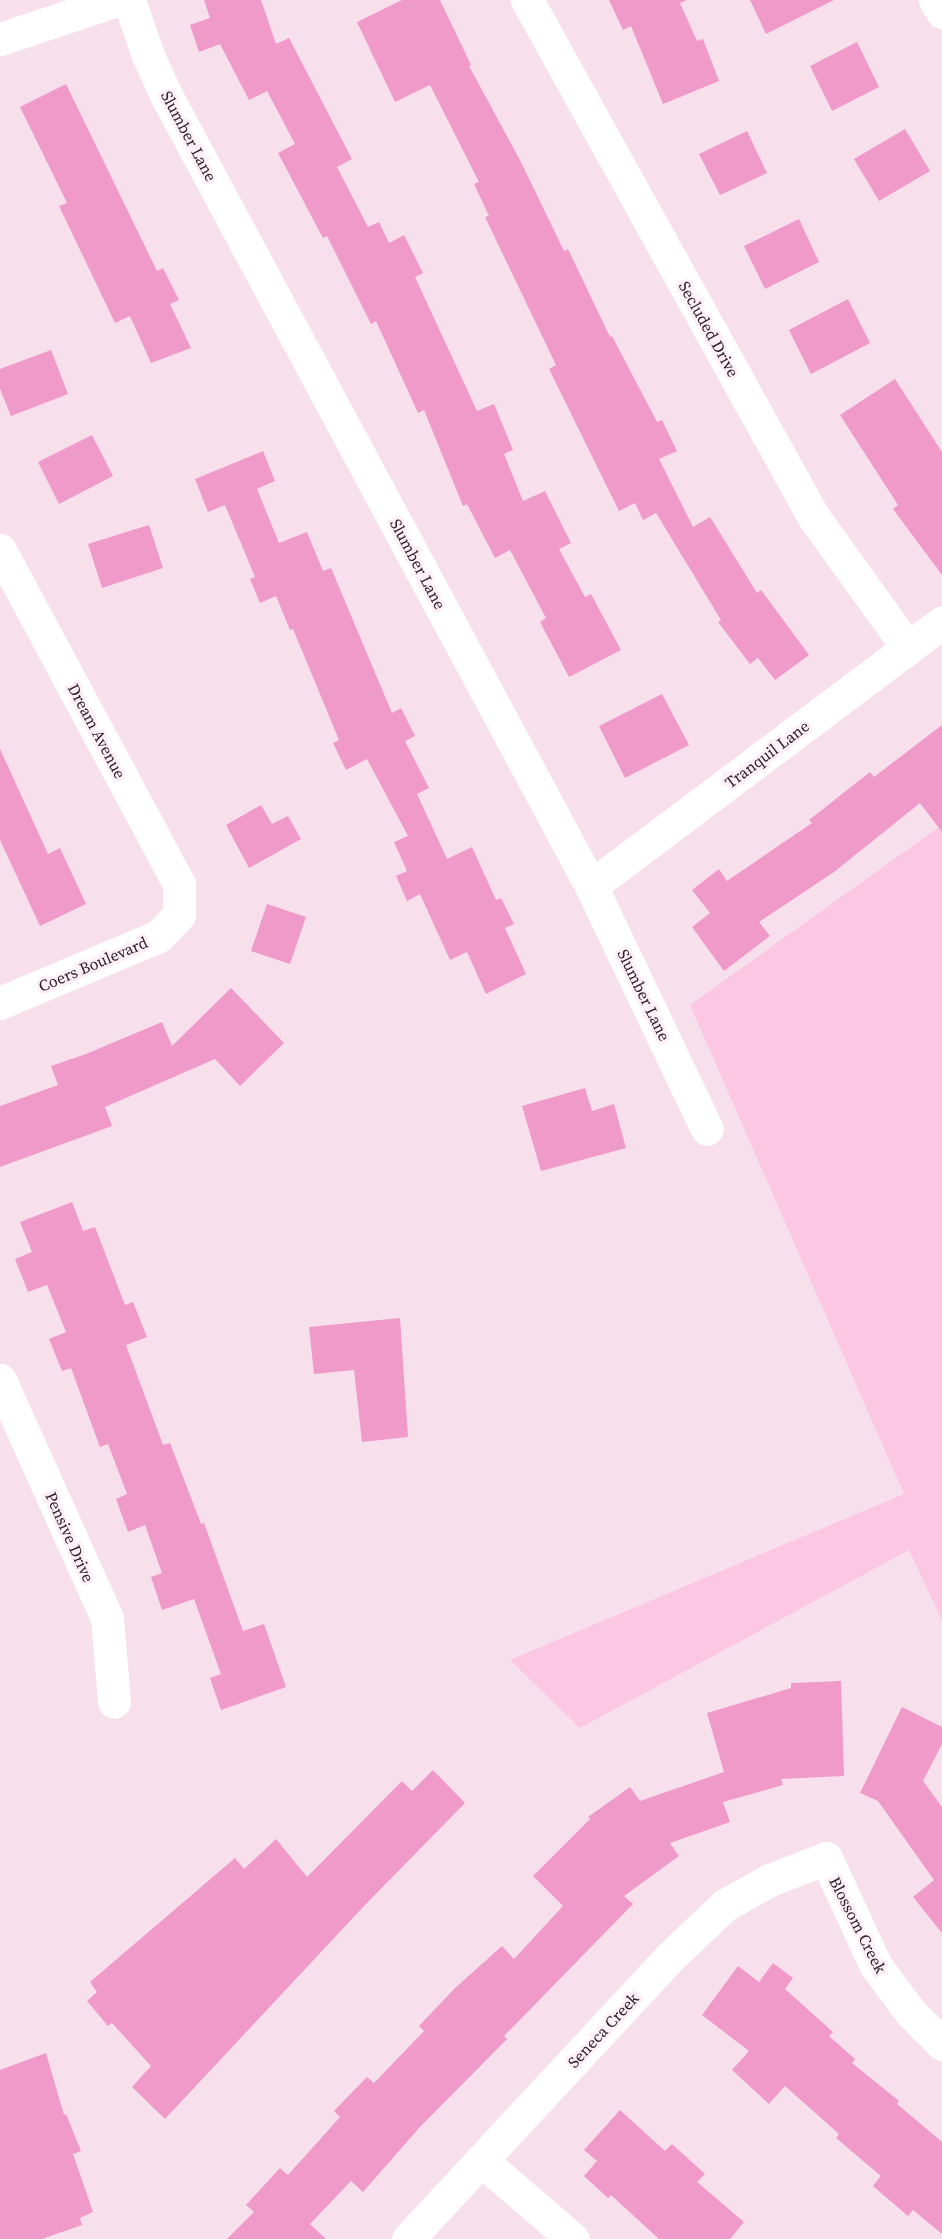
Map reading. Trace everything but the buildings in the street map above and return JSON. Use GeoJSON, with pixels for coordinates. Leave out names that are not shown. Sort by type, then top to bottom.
{"type":"FeatureCollection","features":[{"type":"Feature","properties":{"kind":"street"},"geometry":{"type":"LineString","coordinates":[[0,39],[117,0]]}},
{"type":"Feature","properties":{"kind":"street","name":"Slumber Lane"},"geometry":{"type":"LineString","coordinates":[[129,0],[147,53],[167,98],[591,886],[707,1130]]}},
{"type":"Feature","properties":{"kind":"street","name":"Secluded Drive"},"geometry":{"type":"LineString","coordinates":[[527,0],[813,516],[908,648]]}},
{"type":"Feature","properties":{"kind":"street"},"geometry":{"type":"LineString","coordinates":[[935,0],[942,12]]}},
{"type":"Feature","properties":{"kind":"street","name":"Dream Avenue"},"geometry":{"type":"LineString","coordinates":[[0,550],[179,885],[179,915]]}},
{"type":"Feature","properties":{"kind":"street","name":"Tranquil Lane"},"geometry":{"type":"LineString","coordinates":[[591,886],[942,622]]}},
{"type":"Feature","properties":{"kind":"street","name":"Coers Boulevard"},"geometry":{"type":"LineString","coordinates":[[0,1003],[159,936],[179,915]]}},
{"type":"Feature","properties":{"kind":"street","name":"Pensive Drive"},"geometry":{"type":"LineString","coordinates":[[0,1380],[10,1430],[107,1618],[114,1701]]}},
{"type":"Feature","properties":{"kind":"street","name":"Blossom Creek"},"geometry":{"type":"LineString","coordinates":[[826,1858],[876,1966],[911,2013],[942,2044]]}},
{"type":"Feature","properties":{"kind":"street","name":"Seneca Creek"},"geometry":{"type":"LineString","coordinates":[[408,2239],[669,1958],[725,1905],[770,1880],[826,1858]]}},
{"type":"Feature","properties":{"kind":"street"},"geometry":{"type":"LineString","coordinates":[[481,2160],[573,2239]]}},
{"type":"Feature","properties":{"kind":"shaded area"},"geometry":{"type":"Polygon","coordinates":[[[942,825],[942,1620],[909,1550],[580,1728],[510,1660],[904,1494],[690,1005],[942,825]]]}}]}
